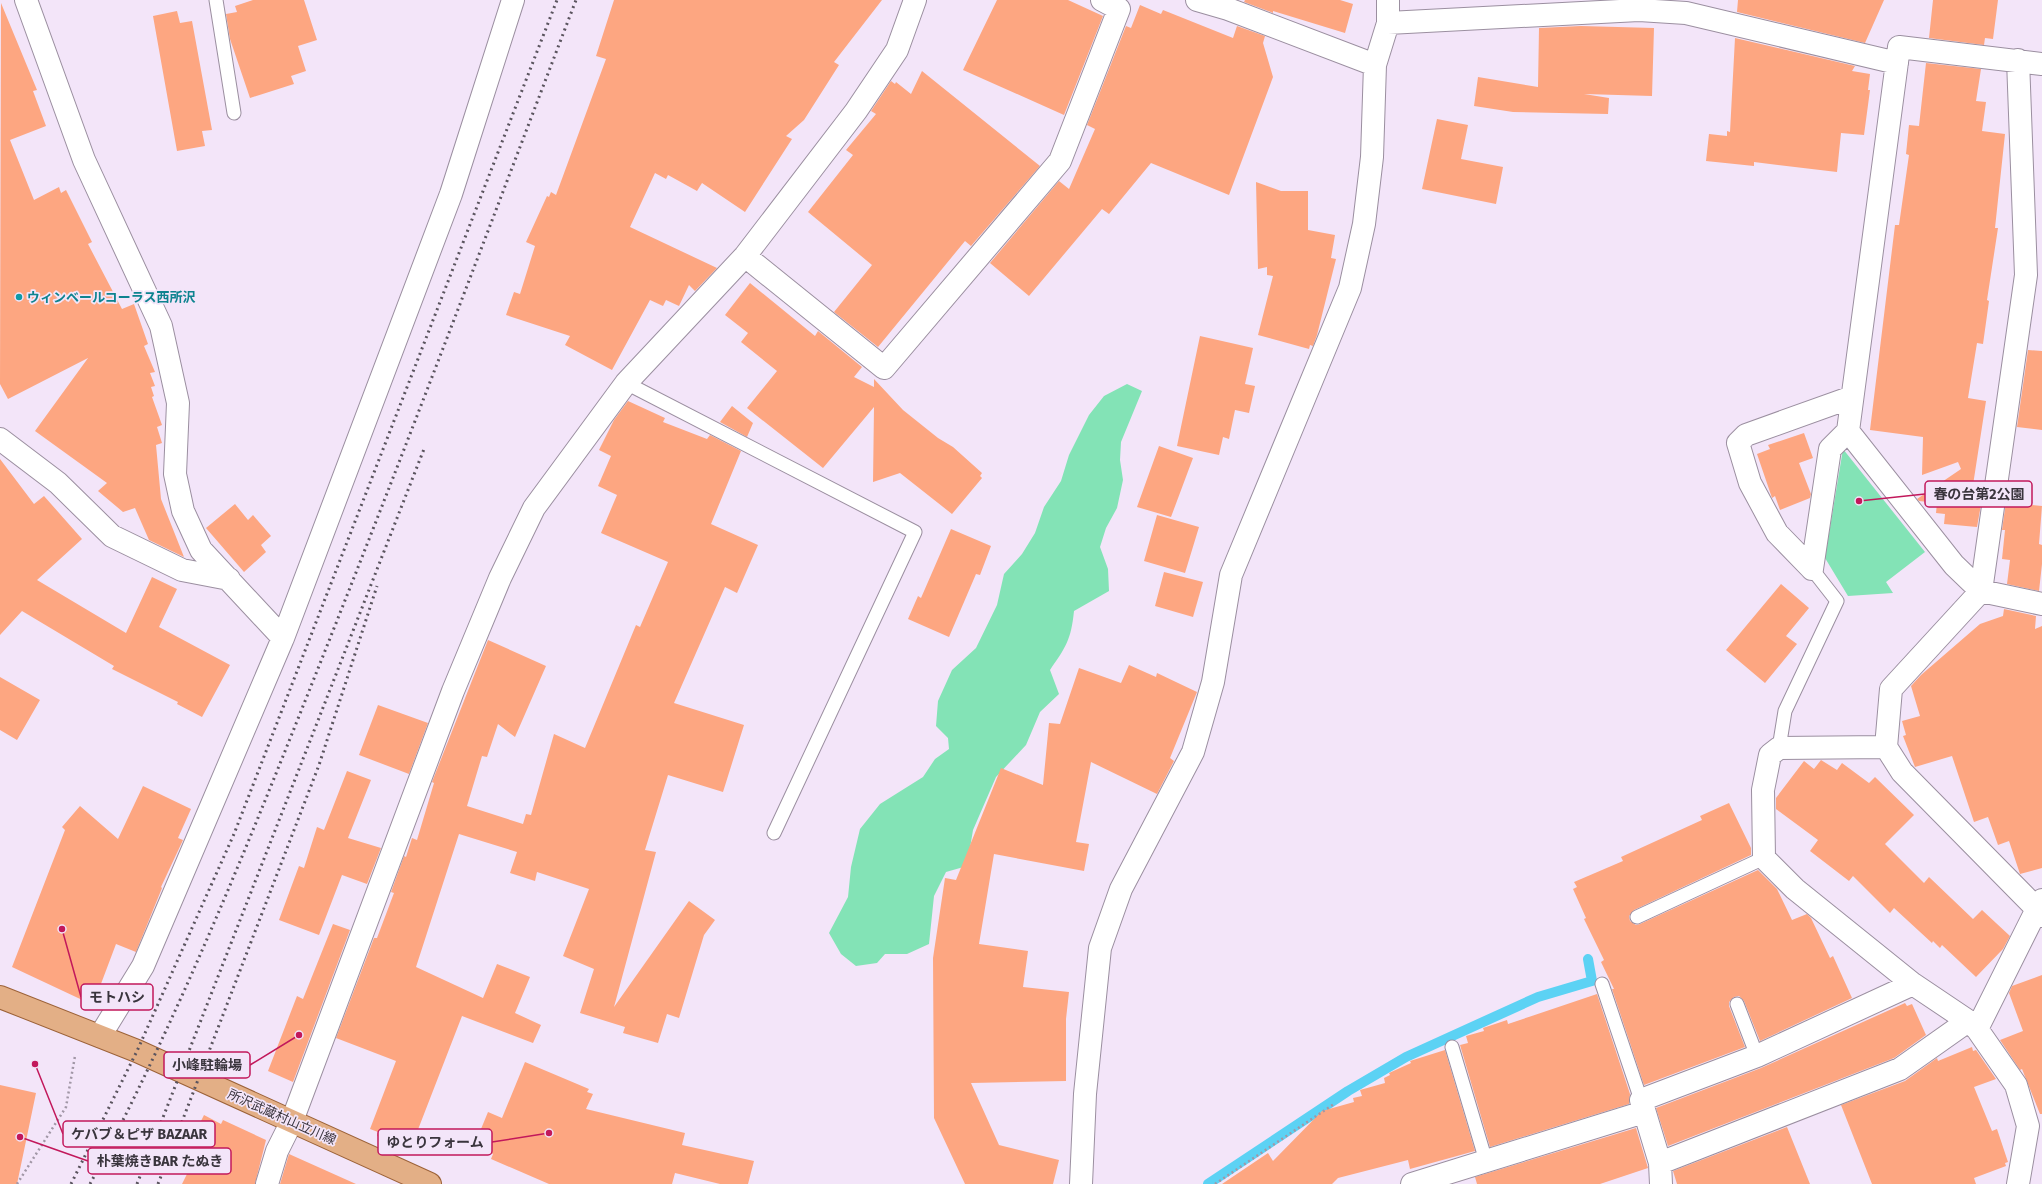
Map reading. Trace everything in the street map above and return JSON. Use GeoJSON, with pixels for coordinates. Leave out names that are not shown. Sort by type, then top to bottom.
{"type":"FeatureCollection","features":[{"type":"Feature","properties":{"kind":"main road","name":"所沢武蔵村山立川線"},"geometry":{"type":"LineString","coordinates":[[0,997],[137,1050],[430,1184]]}},
{"type":"Feature","properties":{"kind":"street"},"geometry":{"type":"LineString","coordinates":[[26,0],[84,160],[161,326],[178,404],[175,474],[183,511],[201,550],[283,638]]}},
{"type":"Feature","properties":{"kind":"street"},"geometry":{"type":"LineString","coordinates":[[100,1036],[143,966],[283,638],[451,194],[513,0]]}},
{"type":"Feature","properties":{"kind":"street"},"geometry":{"type":"LineString","coordinates":[[267,1184],[277,1151],[292,1121],[453,691],[500,578],[534,508],[626,383],[745,256],[861,105],[897,50],[915,0]]}},
{"type":"Feature","properties":{"kind":"street"},"geometry":{"type":"LineString","coordinates":[[745,256],[884,368],[1060,161],[1120,9],[1102,0]]}},
{"type":"Feature","properties":{"kind":"street"},"geometry":{"type":"LineString","coordinates":[[1197,0],[1228,9],[1375,65]]}},
{"type":"Feature","properties":{"kind":"street"},"geometry":{"type":"LineString","coordinates":[[1081,1184],[1085,1094],[1100,948],[1121,890],[1193,752],[1213,682],[1231,575],[1350,288],[1364,224],[1372,157],[1375,65],[1388,23],[1388,0]]}},
{"type":"Feature","properties":{"kind":"street"},"geometry":{"type":"LineString","coordinates":[[1388,23],[1689,7],[1897,62]]}},
{"type":"Feature","properties":{"kind":"street"},"geometry":{"type":"LineString","coordinates":[[1812,569],[1830,449],[1848,431],[1899,47],[2042,64]]}},
{"type":"Feature","properties":{"kind":"street"},"geometry":{"type":"LineString","coordinates":[[1642,1106],[1661,1174],[1900,1069],[1973,1025],[2040,909],[1902,772],[1886,747],[1891,689],[1981,591],[2026,275],[2018,60]]}},
{"type":"Feature","properties":{"kind":"street"},"geometry":{"type":"LineString","coordinates":[[1812,569],[1777,533],[1750,483],[1738,443],[1746,435],[1852,397]]}},
{"type":"Feature","properties":{"kind":"street"},"geometry":{"type":"LineString","coordinates":[[1848,431],[1954,564],[1981,591],[2042,604]]}},
{"type":"Feature","properties":{"kind":"street"},"geometry":{"type":"LineString","coordinates":[[0,439],[58,483],[112,536],[182,570],[229,579]]}},
{"type":"Feature","properties":{"kind":"street"},"geometry":{"type":"LineString","coordinates":[[1886,747],[1779,748],[1770,755],[1763,790],[1764,858],[1795,889],[1913,984],[1973,1025],[2016,1085],[2028,1126],[2018,1184]]}},
{"type":"Feature","properties":{"kind":"street"},"geometry":{"type":"LineString","coordinates":[[1412,1184],[1486,1161],[1642,1106],[1757,1056],[1913,984]]}},
{"type":"Feature","properties":{"kind":"lane"},"geometry":{"type":"LineString","coordinates":[[216,0],[234,113]]}},
{"type":"Feature","properties":{"kind":"lane"},"geometry":{"type":"LineString","coordinates":[[626,383],[915,532],[774,833]]}},
{"type":"Feature","properties":{"kind":"lane"},"geometry":{"type":"LineString","coordinates":[[1779,748],[1785,711],[1836,601],[1812,569]]}},
{"type":"Feature","properties":{"kind":"lane"},"geometry":{"type":"LineString","coordinates":[[1637,917],[1764,858]]}},
{"type":"Feature","properties":{"kind":"lane"},"geometry":{"type":"LineString","coordinates":[[1602,984],[1642,1106]]}},
{"type":"Feature","properties":{"kind":"lane"},"geometry":{"type":"LineString","coordinates":[[1737,1004],[1757,1056]]}},
{"type":"Feature","properties":{"kind":"lane"},"geometry":{"type":"LineString","coordinates":[[1452,1047],[1486,1161]]}},
{"type":"Feature","properties":{"kind":"path"},"geometry":{"type":"LineString","coordinates":[[17,1184],[66,1107],[76,1050]]}},
{"type":"Feature","properties":{"kind":"path"},"geometry":{"type":"LineString","coordinates":[[1215,1184],[1334,1104]]}},
{"type":"Feature","properties":{"kind":"green space"},"geometry":{"type":"Polygon","coordinates":[[[1127,384],[1142,391],[1121,442],[1120,460],[1123,480],[1117,508],[1106,528],[1100,547],[1108,569],[1109,591],[1074,611],[1067,643],[1050,670],[1059,694],[1040,712],[1026,745],[996,777],[973,830],[967,866],[946,872],[934,896],[929,944],[907,954],[885,954],[877,963],[856,966],[841,954],[829,933],[848,897],[851,867],[860,829],[880,804],[923,777],[935,759],[949,749],[948,738],[936,726],[938,701],[952,670],[976,648],[997,605],[1004,574],[1022,554],[1035,533],[1044,507],[1061,481],[1069,455],[1089,415],[1104,396],[1127,384]]]}},
{"type":"Feature","properties":{"kind":"green space"},"geometry":{"type":"Polygon","coordinates":[[[1843,449],[1925,552],[1886,582],[1893,593],[1848,596],[1825,558],[1843,449]]]}},
{"type":"Feature","properties":{"kind":"building"},"geometry":{"type":"Polygon","coordinates":[[[253,0],[304,0],[317,40],[298,46],[306,71],[291,76],[294,84],[250,98],[230,39],[226,14],[237,12],[235,6],[253,0]]]}},
{"type":"Feature","properties":{"kind":"building"},"geometry":{"type":"Polygon","coordinates":[[[614,0],[882,0],[834,62],[839,65],[804,120],[786,136],[792,139],[745,212],[702,183],[697,191],[668,175],[666,179],[655,173],[630,227],[717,268],[695,291],[689,285],[679,306],[666,300],[663,306],[650,300],[612,370],[565,345],[570,336],[506,315],[514,292],[520,294],[535,246],[526,242],[547,196],[549,197],[551,192],[556,195],[606,59],[596,56],[614,0]]]}},
{"type":"Feature","properties":{"kind":"building"},"geometry":{"type":"Polygon","coordinates":[[[997,0],[1068,0],[1103,16],[1064,115],[963,70],[997,0]]]}},
{"type":"Feature","properties":{"kind":"building"},"geometry":{"type":"Polygon","coordinates":[[[1245,0],[1340,0],[1353,4],[1345,33],[1273,11],[1273,13],[1244,2],[1245,0]]]}},
{"type":"Feature","properties":{"kind":"building"},"geometry":{"type":"Polygon","coordinates":[[[1738,0],[1884,0],[1865,43],[1737,12],[1738,0]]]}},
{"type":"Feature","properties":{"kind":"building"},"geometry":{"type":"Polygon","coordinates":[[[1933,0],[1998,0],[1993,39],[1985,38],[1984,45],[1929,38],[1933,0]]]}},
{"type":"Feature","properties":{"kind":"building"},"geometry":{"type":"Polygon","coordinates":[[[1,3],[37,90],[33,91],[46,126],[10,140],[34,200],[59,187],[61,193],[66,190],[92,242],[88,244],[122,309],[134,304],[148,344],[144,346],[155,372],[150,373],[155,386],[151,387],[154,396],[152,397],[162,425],[157,427],[162,443],[156,445],[161,499],[184,557],[149,540],[135,508],[123,512],[98,491],[107,483],[35,431],[88,358],[8,399],[0,384],[1,3]]]}},
{"type":"Feature","properties":{"kind":"building"},"geometry":{"type":"Polygon","coordinates":[[[1140,5],[1161,14],[1163,10],[1233,38],[1237,26],[1265,36],[1263,43],[1273,77],[1229,195],[1151,163],[1109,214],[1102,209],[1029,296],[990,263],[1059,181],[1069,189],[1095,129],[1087,125],[1126,26],[1131,28],[1140,5]]]}},
{"type":"Feature","properties":{"kind":"building"},"geometry":{"type":"Polygon","coordinates":[[[177,11],[180,23],[192,21],[212,130],[202,131],[205,146],[177,151],[153,16],[177,11]]]}},
{"type":"Feature","properties":{"kind":"building"},"geometry":{"type":"Polygon","coordinates":[[[1581,26],[1654,28],[1652,96],[1584,94],[1609,98],[1608,114],[1513,112],[1474,106],[1478,77],[1538,87],[1539,28],[1581,26]]]}},
{"type":"Feature","properties":{"kind":"building"},"geometry":{"type":"Polygon","coordinates":[[[1735,38],[1855,66],[1852,71],[1870,74],[1868,90],[1870,90],[1864,135],[1841,133],[1837,172],[1754,162],[1754,166],[1706,161],[1709,134],[1727,136],[1727,131],[1730,132],[1735,38]]]}},
{"type":"Feature","properties":{"kind":"building"},"geometry":{"type":"Polygon","coordinates":[[[1926,63],[1981,69],[1976,101],[1986,102],[1982,131],[2005,134],[1995,228],[1998,228],[1987,300],[1989,301],[1983,344],[1977,343],[1968,398],[1986,401],[1973,485],[1977,485],[1975,498],[1982,499],[1977,527],[1944,524],[1945,514],[1936,513],[1937,503],[1919,501],[1917,499],[1961,469],[1958,462],[1922,475],[1923,437],[1870,430],[1895,225],[1899,225],[1909,155],[1906,154],[1909,125],[1919,126],[1926,63]]]}},
{"type":"Feature","properties":{"kind":"building"},"geometry":{"type":"Polygon","coordinates":[[[922,71],[1040,166],[971,246],[965,241],[878,347],[834,312],[872,265],[808,212],[853,155],[846,150],[876,114],[871,111],[891,81],[895,84],[896,82],[911,94],[922,71]]]}},
{"type":"Feature","properties":{"kind":"building"},"geometry":{"type":"Polygon","coordinates":[[[1437,119],[1468,125],[1461,159],[1503,167],[1496,204],[1422,189],[1437,119]]]}},
{"type":"Feature","properties":{"kind":"building"},"geometry":{"type":"Polygon","coordinates":[[[1256,182],[1281,191],[1308,191],[1308,230],[1335,235],[1331,258],[1336,259],[1317,335],[1313,346],[1310,345],[1309,349],[1258,335],[1273,276],[1267,275],[1267,267],[1258,269],[1256,182]]]}},
{"type":"Feature","properties":{"kind":"building"},"geometry":{"type":"Polygon","coordinates":[[[750,283],[815,336],[818,331],[862,367],[854,377],[874,387],[874,379],[903,410],[938,438],[953,447],[982,473],[980,476],[982,478],[952,514],[900,473],[873,482],[874,407],[823,468],[747,408],[777,371],[741,342],[748,333],[725,315],[750,283]]]}},
{"type":"Feature","properties":{"kind":"building"},"geometry":{"type":"Polygon","coordinates":[[[1200,336],[1253,348],[1245,384],[1255,386],[1249,413],[1235,410],[1229,439],[1223,437],[1219,455],[1177,446],[1200,336]]]}},
{"type":"Feature","properties":{"kind":"building"},"geometry":{"type":"Polygon","coordinates":[[[2028,350],[2042,351],[2042,430],[2017,427],[2028,350]]]}},
{"type":"Feature","properties":{"kind":"building"},"geometry":{"type":"Polygon","coordinates":[[[628,401],[665,418],[663,422],[707,439],[710,435],[741,451],[711,524],[758,545],[737,593],[725,587],[674,703],[744,725],[723,792],[668,775],[645,850],[656,852],[614,1007],[689,901],[715,920],[704,935],[679,1018],[667,1014],[658,1043],[623,1033],[625,1027],[580,1013],[594,969],[563,956],[589,889],[537,872],[535,881],[510,873],[517,852],[459,834],[416,967],[483,998],[497,964],[530,977],[515,1013],[541,1025],[533,1043],[462,1016],[412,1145],[405,1142],[404,1146],[377,1136],[378,1132],[370,1129],[396,1061],[336,1038],[374,938],[377,938],[394,893],[391,892],[404,856],[406,857],[412,838],[417,840],[434,783],[432,782],[488,640],[546,666],[515,737],[498,724],[487,757],[482,756],[467,806],[523,824],[526,814],[531,815],[554,734],[585,748],[636,625],[640,627],[668,562],[601,533],[617,495],[598,486],[611,456],[599,450],[614,420],[628,401]]]}},
{"type":"Feature","properties":{"kind":"building"},"geometry":{"type":"Polygon","coordinates":[[[732,406],[753,423],[747,437],[720,422],[732,406]]]}},
{"type":"Feature","properties":{"kind":"building"},"geometry":{"type":"Polygon","coordinates":[[[1804,433],[1813,458],[1799,463],[1811,494],[1810,498],[1780,510],[1775,496],[1772,498],[1757,454],[1770,449],[1768,445],[1804,433]]]}},
{"type":"Feature","properties":{"kind":"building"},"geometry":{"type":"Polygon","coordinates":[[[1159,446],[1193,458],[1171,517],[1137,507],[1159,446]]]}},
{"type":"Feature","properties":{"kind":"building"},"geometry":{"type":"Polygon","coordinates":[[[0,459],[34,504],[44,496],[82,539],[37,580],[126,633],[152,577],[177,589],[159,627],[230,665],[202,717],[177,704],[178,702],[112,669],[114,666],[22,611],[0,635],[0,459]]]}},
{"type":"Feature","properties":{"kind":"building"},"geometry":{"type":"Polygon","coordinates":[[[2006,502],[2042,506],[2039,544],[2042,545],[2042,564],[2039,591],[2007,584],[2010,560],[2002,559],[2005,530],[2002,530],[2006,502]]]}},
{"type":"Feature","properties":{"kind":"building"},"geometry":{"type":"Polygon","coordinates":[[[235,504],[248,520],[253,515],[271,536],[261,545],[266,552],[244,572],[206,528],[235,504]]]}},
{"type":"Feature","properties":{"kind":"building"},"geometry":{"type":"Polygon","coordinates":[[[1157,515],[1199,527],[1185,573],[1144,561],[1157,515]]]}},
{"type":"Feature","properties":{"kind":"building"},"geometry":{"type":"Polygon","coordinates":[[[951,529],[991,546],[980,575],[976,574],[949,637],[908,619],[918,596],[921,598],[951,529]]]}},
{"type":"Feature","properties":{"kind":"building"},"geometry":{"type":"Polygon","coordinates":[[[1164,572],[1203,582],[1193,617],[1155,606],[1164,572]]]}},
{"type":"Feature","properties":{"kind":"building"},"geometry":{"type":"Polygon","coordinates":[[[1781,584],[1809,608],[1786,636],[1797,644],[1765,683],[1726,650],[1781,584]]]}},
{"type":"Feature","properties":{"kind":"building"},"geometry":{"type":"Polygon","coordinates":[[[2004,609],[2036,616],[2035,629],[2042,626],[2042,868],[2020,874],[2009,841],[1998,845],[1988,817],[1974,822],[1952,756],[1915,767],[1903,736],[1906,735],[1902,721],[1920,716],[1911,686],[1921,675],[1980,624],[2003,616],[2004,609]]]}},
{"type":"Feature","properties":{"kind":"building"},"geometry":{"type":"Polygon","coordinates":[[[1129,665],[1156,677],[1157,673],[1197,692],[1170,758],[1174,761],[1157,794],[1091,762],[1076,842],[1089,844],[1084,871],[994,854],[979,944],[1028,951],[1023,987],[1069,992],[1066,1019],[1066,1081],[971,1083],[999,1145],[1059,1160],[1053,1184],[965,1184],[934,1118],[933,958],[945,878],[956,880],[1001,768],[1043,785],[1049,723],[1060,724],[1079,668],[1121,683],[1129,665]]]}},
{"type":"Feature","properties":{"kind":"building"},"geometry":{"type":"Polygon","coordinates":[[[0,677],[40,700],[17,740],[0,730],[0,677]]]}},
{"type":"Feature","properties":{"kind":"building"},"geometry":{"type":"Polygon","coordinates":[[[378,705],[428,723],[409,774],[359,755],[378,705]]]}},
{"type":"Feature","properties":{"kind":"building"},"geometry":{"type":"Polygon","coordinates":[[[1821,760],[1837,770],[1842,763],[1869,783],[1875,777],[1914,815],[1885,844],[1924,883],[1929,877],[1973,919],[1982,910],[2010,936],[2003,949],[1976,977],[1942,945],[1940,948],[1933,941],[1932,943],[1894,908],[1890,913],[1853,876],[1849,881],[1810,851],[1818,840],[1776,809],[1776,798],[1804,761],[1814,769],[1821,760]]]}},
{"type":"Feature","properties":{"kind":"building"},"geometry":{"type":"Polygon","coordinates":[[[347,771],[371,780],[348,838],[381,848],[367,884],[342,875],[319,935],[279,920],[299,866],[304,868],[317,827],[324,830],[347,771]]]}},
{"type":"Feature","properties":{"kind":"building"},"geometry":{"type":"Polygon","coordinates":[[[143,786],[191,809],[178,838],[183,840],[161,887],[162,888],[136,952],[116,944],[93,1005],[12,967],[65,830],[62,827],[80,806],[118,839],[143,786]]]}},
{"type":"Feature","properties":{"kind":"building"},"geometry":{"type":"Polygon","coordinates":[[[1729,803],[1751,848],[1751,855],[1634,910],[1629,916],[1630,921],[1636,925],[1640,924],[1758,870],[1777,889],[1792,920],[1807,914],[1811,918],[1830,958],[1833,956],[1852,998],[1760,1041],[1744,1001],[1739,996],[1734,997],[1729,1002],[1729,1006],[1745,1047],[1644,1085],[1612,989],[1614,989],[1601,962],[1604,960],[1584,919],[1586,918],[1573,889],[1577,887],[1574,882],[1623,861],[1621,857],[1702,820],[1700,816],[1729,803]]]}},
{"type":"Feature","properties":{"kind":"building"},"geometry":{"type":"Polygon","coordinates":[[[333,924],[350,930],[293,1082],[268,1071],[297,996],[303,999],[333,924]]]}},
{"type":"Feature","properties":{"kind":"building"},"geometry":{"type":"Polygon","coordinates":[[[2042,975],[2042,1114],[2040,1114],[2022,1069],[2020,1070],[2000,1040],[2023,1031],[2009,993],[2012,986],[2042,975]]]}},
{"type":"Feature","properties":{"kind":"building"},"geometry":{"type":"Polygon","coordinates":[[[1597,994],[1630,1094],[1629,1104],[1490,1147],[1460,1045],[1468,1043],[1466,1036],[1484,1031],[1483,1028],[1507,1020],[1508,1024],[1597,994]]]}},
{"type":"Feature","properties":{"kind":"building"},"geometry":{"type":"Polygon","coordinates":[[[1905,1003],[1907,1006],[1912,1004],[1926,1035],[1894,1058],[1668,1146],[1656,1108],[1761,1068],[1905,1003]]]}},
{"type":"Feature","properties":{"kind":"building"},"geometry":{"type":"Polygon","coordinates":[[[1972,1047],[1973,1051],[1976,1050],[1996,1079],[1974,1087],[1992,1131],[1997,1129],[2008,1162],[2005,1163],[2006,1166],[1974,1178],[1976,1184],[1872,1184],[1841,1105],[1905,1081],[1937,1058],[1938,1061],[1972,1047]]]}},
{"type":"Feature","properties":{"kind":"building"},"geometry":{"type":"Polygon","coordinates":[[[1445,1050],[1475,1151],[1410,1169],[1408,1160],[1338,1178],[1332,1184],[1222,1184],[1268,1153],[1273,1161],[1322,1111],[1354,1102],[1353,1098],[1362,1096],[1360,1090],[1385,1083],[1384,1078],[1390,1075],[1389,1073],[1411,1063],[1410,1061],[1445,1050]]]}},
{"type":"Feature","properties":{"kind":"building"},"geometry":{"type":"Polygon","coordinates":[[[525,1062],[589,1089],[587,1092],[593,1094],[586,1109],[685,1133],[682,1145],[754,1161],[748,1184],[720,1184],[675,1173],[672,1184],[549,1184],[491,1159],[493,1154],[474,1146],[488,1112],[502,1118],[525,1062]]]}},
{"type":"Feature","properties":{"kind":"building"},"geometry":{"type":"Polygon","coordinates":[[[0,1085],[36,1093],[17,1184],[0,1184],[0,1085]]]}},
{"type":"Feature","properties":{"kind":"building"},"geometry":{"type":"Polygon","coordinates":[[[204,1115],[221,1124],[223,1120],[266,1140],[255,1184],[182,1184],[190,1168],[191,1141],[204,1115]]]}},
{"type":"Feature","properties":{"kind":"building"},"geometry":{"type":"Polygon","coordinates":[[[1787,1127],[1810,1184],[1677,1184],[1673,1171],[1787,1127]]]}},
{"type":"Feature","properties":{"kind":"building"},"geometry":{"type":"Polygon","coordinates":[[[1636,1128],[1648,1168],[1600,1184],[1477,1184],[1475,1177],[1636,1128]]]}},
{"type":"Feature","properties":{"kind":"building"},"geometry":{"type":"Polygon","coordinates":[[[289,1154],[356,1184],[280,1184],[289,1154]]]}},
{"type":"Feature","properties":{"kind":"waterway"},"geometry":{"type":"LineString","coordinates":[[1208,1184],[1348,1091],[1406,1057],[1538,997],[1592,981],[1588,959]]}},
{"type":"Feature","properties":{"kind":"railway"},"geometry":{"type":"LineString","coordinates":[[71,1184],[137,1051],[234,834],[557,0]]}},
{"type":"Feature","properties":{"kind":"railway"},"geometry":{"type":"LineString","coordinates":[[90,1184],[123,1121],[183,993],[212,928],[266,798],[449,334],[576,0]]}},
{"type":"Feature","properties":{"kind":"railway"},"geometry":{"type":"LineString","coordinates":[[137,1184],[424,449]]}},
{"type":"Feature","properties":{"kind":"railway"},"geometry":{"type":"LineString","coordinates":[[158,1184],[319,765],[377,586]]}},
{"type":"Feature","properties":{"kind":"place","name":"ウィンベールコーラス西所沢"},"geometry":{"type":"Point","coordinates":[19,297]}},
{"type":"Feature","properties":{"kind":"place","name":"春の台第2公園"},"geometry":{"type":"Point","coordinates":[1859,501]}},
{"type":"Feature","properties":{"kind":"place","name":"モトハシ"},"geometry":{"type":"Point","coordinates":[62,929]}},
{"type":"Feature","properties":{"kind":"place","name":"小峰駐輪場"},"geometry":{"type":"Point","coordinates":[299,1035]}},
{"type":"Feature","properties":{"kind":"place","name":"ケバブ＆ピザ BAZAAR"},"geometry":{"type":"Point","coordinates":[35,1064]}},
{"type":"Feature","properties":{"kind":"place","name":"ゆとりフォーム"},"geometry":{"type":"Point","coordinates":[549,1133]}},
{"type":"Feature","properties":{"kind":"place","name":"朴葉焼きBAR たぬき"},"geometry":{"type":"Point","coordinates":[20,1137]}}]}
